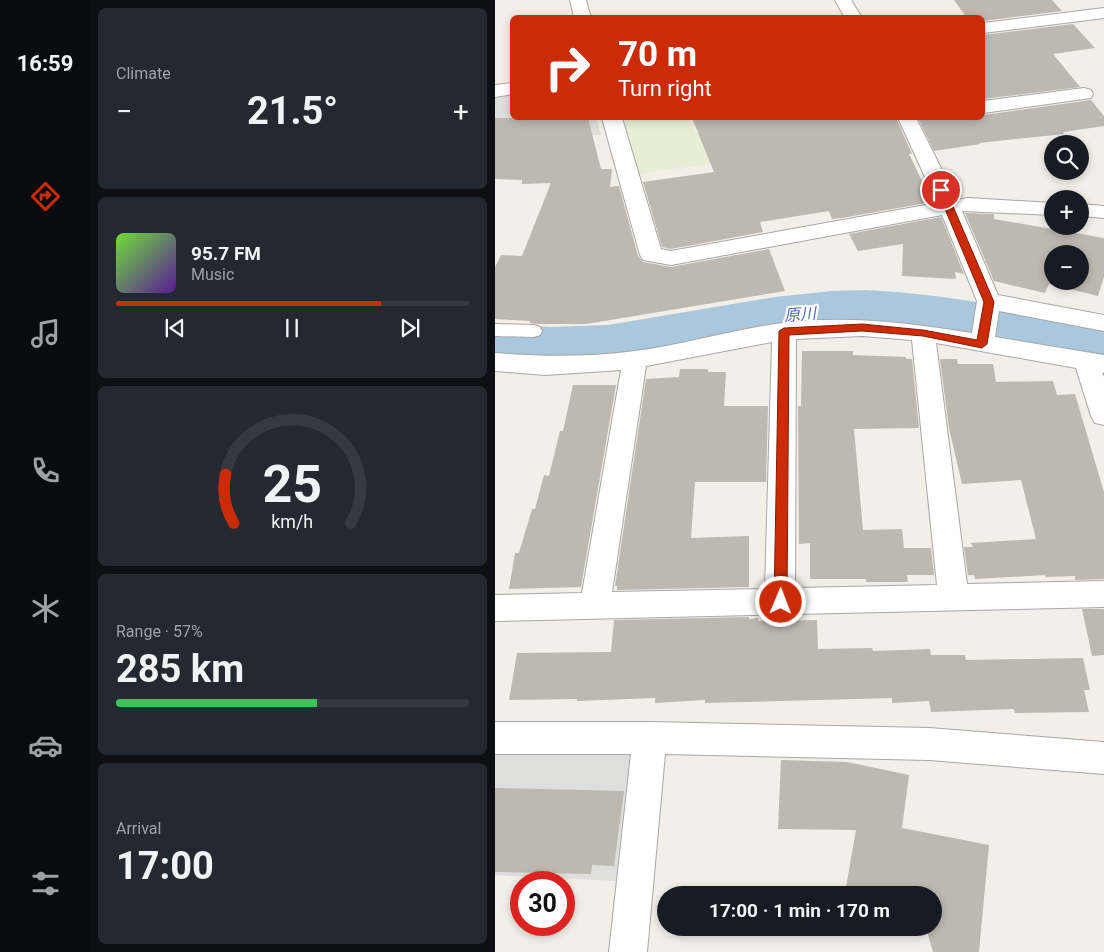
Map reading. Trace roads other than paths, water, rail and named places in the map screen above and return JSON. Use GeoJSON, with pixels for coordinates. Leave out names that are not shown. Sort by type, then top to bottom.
{"type":"FeatureCollection","features":[{"type":"Feature","properties":{"kind":"street"},"geometry":{"type":"LineString","coordinates":[[578,0],[582,15]]}},
{"type":"Feature","properties":{"kind":"street"},"geometry":{"type":"LineString","coordinates":[[843,0],[852,15]]}},
{"type":"Feature","properties":{"kind":"street"},"geometry":{"type":"LineString","coordinates":[[985,28],[1104,13]]}},
{"type":"Feature","properties":{"kind":"street"},"geometry":{"type":"LineString","coordinates":[[495,91],[510,88]]}},
{"type":"Feature","properties":{"kind":"street"},"geometry":{"type":"LineString","coordinates":[[985,107],[1084,94]]}},
{"type":"Feature","properties":{"kind":"street"},"geometry":{"type":"LineString","coordinates":[[612,120],[651,255],[671,258],[968,204],[1044,208]]}},
{"type":"Feature","properties":{"kind":"street"},"geometry":{"type":"LineString","coordinates":[[908,120],[950,208],[985,321]]}},
{"type":"Feature","properties":{"kind":"street"},"geometry":{"type":"LineString","coordinates":[[1089,211],[1104,212]]}},
{"type":"Feature","properties":{"kind":"street"},"geometry":{"type":"LineString","coordinates":[[985,321],[1095,362],[1104,416]]}},
{"type":"Feature","properties":{"kind":"street"},"geometry":{"type":"LineString","coordinates":[[495,362],[545,366],[635,360],[784,331],[862,328],[923,333],[985,321],[1104,323]]}},
{"type":"Feature","properties":{"kind":"street"},"geometry":{"type":"LineString","coordinates":[[781,602],[784,331]]}},
{"type":"Feature","properties":{"kind":"street"},"geometry":{"type":"LineString","coordinates":[[923,333],[953,597]]}},
{"type":"Feature","properties":{"kind":"street"},"geometry":{"type":"LineString","coordinates":[[595,606],[635,360]]}},
{"type":"Feature","properties":{"kind":"street"},"geometry":{"type":"LineString","coordinates":[[495,608],[1104,594]]}},
{"type":"Feature","properties":{"kind":"street"},"geometry":{"type":"LineString","coordinates":[[495,738],[650,738],[929,744],[1104,758]]}},
{"type":"Feature","properties":{"kind":"street"},"geometry":{"type":"LineString","coordinates":[[628,952],[650,738]]}},
{"type":"Feature","properties":{"kind":"lane"},"geometry":{"type":"LineString","coordinates":[[495,330],[534,332]]}},
{"type":"Feature","properties":{"kind":"waterway","name":"原川"},"geometry":{"type":"LineString","coordinates":[[495,342],[551,346],[608,344],[664,336],[775,314],[804,310],[866,307],[900,309],[969,318],[1104,344]]}}]}
